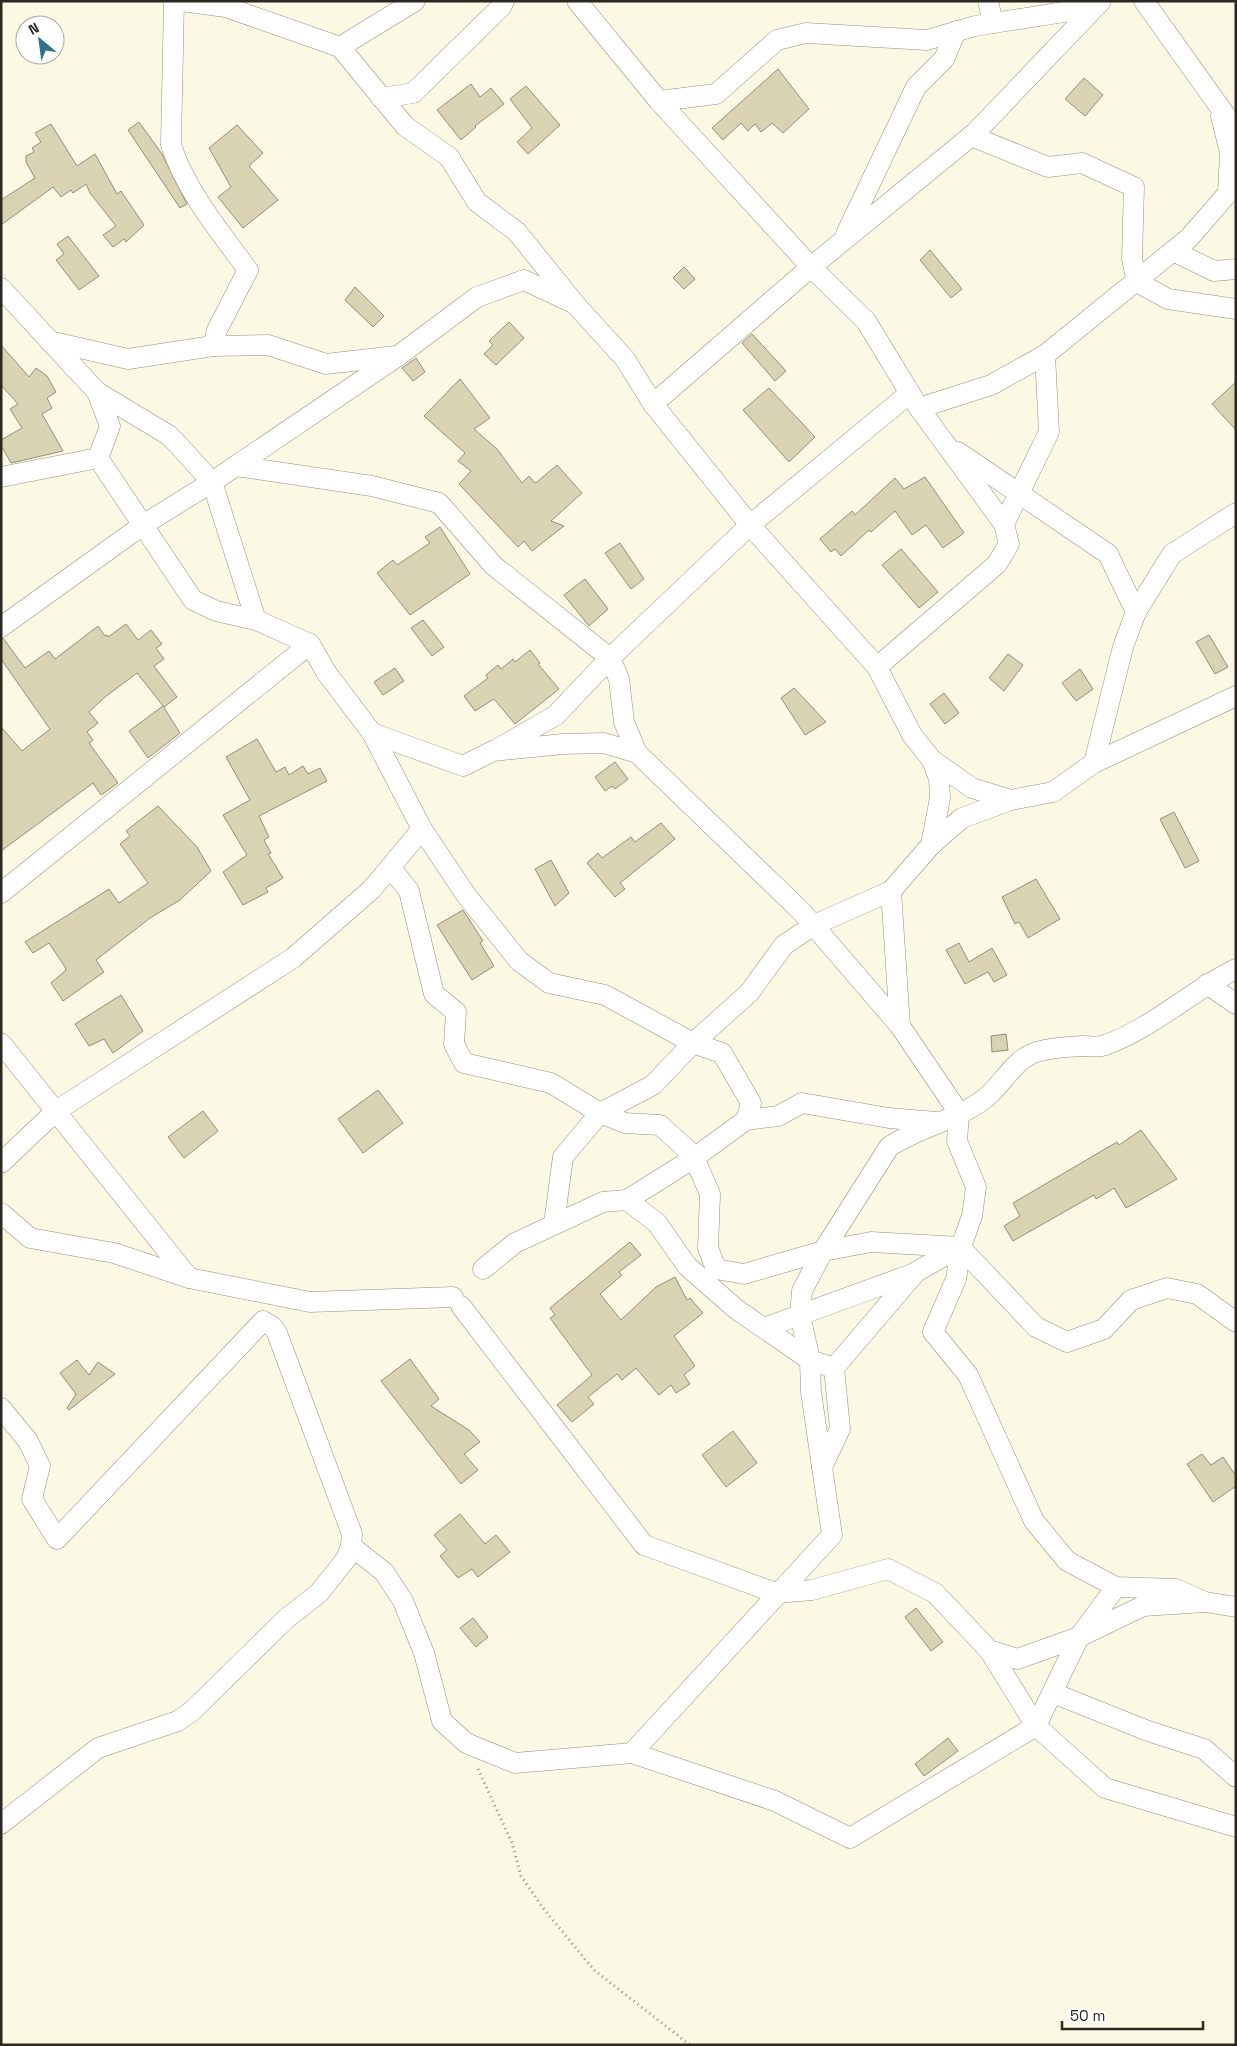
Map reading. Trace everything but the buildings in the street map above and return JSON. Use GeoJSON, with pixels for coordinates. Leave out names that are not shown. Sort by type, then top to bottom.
{"type":"FeatureCollection","features":[{"type":"Feature","properties":{"kind":"street"},"geometry":{"type":"LineString","coordinates":[[174,1],[171,145],[176,161],[206,212],[248,270],[217,330],[213,346]]}},
{"type":"Feature","properties":{"kind":"street"},"geometry":{"type":"LineString","coordinates":[[181,1],[226,7],[340,47],[405,126],[449,157],[477,202],[517,232],[575,304],[626,359],[653,404],[750,525],[877,667],[912,735],[932,760],[972,788],[1010,800]]}},
{"type":"Feature","properties":{"kind":"street"},"geometry":{"type":"LineString","coordinates":[[340,47],[415,1]]}},
{"type":"Feature","properties":{"kind":"street"},"geometry":{"type":"LineString","coordinates":[[381,98],[413,93],[502,7],[504,1]]}},
{"type":"Feature","properties":{"kind":"street"},"geometry":{"type":"LineString","coordinates":[[576,1],[659,100],[812,267],[866,321],[915,401],[1004,524],[1009,544],[997,564],[877,667]]}},
{"type":"Feature","properties":{"kind":"street"},"geometry":{"type":"LineString","coordinates":[[988,1],[992,23]]}},
{"type":"Feature","properties":{"kind":"street"},"geometry":{"type":"LineString","coordinates":[[1144,1],[1236,130]]}},
{"type":"Feature","properties":{"kind":"street"},"geometry":{"type":"LineString","coordinates":[[659,100],[716,94],[778,40],[806,33],[927,40],[992,23],[1098,4]]}},
{"type":"Feature","properties":{"kind":"street"},"geometry":{"type":"LineString","coordinates":[[653,404],[812,267],[971,136],[1098,4]]}},
{"type":"Feature","properties":{"kind":"street"},"geometry":{"type":"LineString","coordinates":[[843,241],[916,87],[944,60],[956,31]]}},
{"type":"Feature","properties":{"kind":"street"},"geometry":{"type":"LineString","coordinates":[[372,733],[463,766],[556,716],[610,658],[750,525],[915,401],[992,386],[1045,355],[1189,238],[1232,189],[1230,153],[1219,107]]}},
{"type":"Feature","properties":{"kind":"street"},"geometry":{"type":"LineString","coordinates":[[971,136],[1048,166],[1082,163],[1134,187],[1132,259],[1137,282],[1168,299],[1236,310]]}},
{"type":"Feature","properties":{"kind":"street"},"geometry":{"type":"LineString","coordinates":[[1173,251],[1214,271],[1236,269]]}},
{"type":"Feature","properties":{"kind":"street"},"geometry":{"type":"LineString","coordinates":[[1,627],[143,525],[212,482],[398,356],[477,297],[524,280],[575,304]]}},
{"type":"Feature","properties":{"kind":"street"},"geometry":{"type":"LineString","coordinates":[[1,288],[97,392],[170,436],[212,482],[256,620]]}},
{"type":"Feature","properties":{"kind":"street"},"geometry":{"type":"LineString","coordinates":[[49,341],[128,359],[213,346],[268,345],[326,364],[398,356]]}},
{"type":"Feature","properties":{"kind":"street"},"geometry":{"type":"LineString","coordinates":[[1004,524],[1048,432],[1045,355]]}},
{"type":"Feature","properties":{"kind":"street"},"geometry":{"type":"LineString","coordinates":[[97,392],[110,426],[98,458]]}},
{"type":"Feature","properties":{"kind":"street"},"geometry":{"type":"LineString","coordinates":[[945,443],[1108,554],[1136,612]]}},
{"type":"Feature","properties":{"kind":"street"},"geometry":{"type":"LineString","coordinates":[[1,477],[98,458]]}},
{"type":"Feature","properties":{"kind":"street"},"geometry":{"type":"LineString","coordinates":[[98,458],[193,600],[216,611],[256,620],[310,644],[326,672],[372,733],[422,829],[466,895],[519,961],[549,983],[605,995],[693,1043],[722,1053],[751,1103],[746,1120]]}},
{"type":"Feature","properties":{"kind":"street"},"geometry":{"type":"LineString","coordinates":[[236,466],[372,486],[438,503],[494,566],[610,658],[619,679],[624,722],[637,752],[814,925],[900,1026],[958,1113],[957,1141],[976,1187],[972,1216],[960,1247],[956,1279],[934,1332],[968,1375],[1034,1521],[1066,1561],[1116,1587],[1176,1589],[1205,1602]]}},
{"type":"Feature","properties":{"kind":"street"},"geometry":{"type":"LineString","coordinates":[[1094,763],[1123,647],[1136,612],[1172,554],[1236,513]]}},
{"type":"Feature","properties":{"kind":"street"},"geometry":{"type":"LineString","coordinates":[[1,893],[310,644]]}},
{"type":"Feature","properties":{"kind":"street"},"geometry":{"type":"LineString","coordinates":[[554,1224],[563,1157],[600,1113],[653,1085],[693,1043],[749,993],[784,945],[814,925],[891,891],[931,845],[962,818],[1010,800],[1053,792],[1094,763],[1236,696]]}},
{"type":"Feature","properties":{"kind":"street"},"geometry":{"type":"LineString","coordinates":[[493,751],[563,744],[604,743],[637,752]]}},
{"type":"Feature","properties":{"kind":"street"},"geometry":{"type":"LineString","coordinates":[[931,845],[940,798],[939,779],[932,760]]}},
{"type":"Feature","properties":{"kind":"street"},"geometry":{"type":"LineString","coordinates":[[1,1163],[56,1110],[293,958],[372,889],[422,829]]}},
{"type":"Feature","properties":{"kind":"street"},"geometry":{"type":"LineString","coordinates":[[391,868],[409,891],[434,994],[456,1012],[454,1044],[464,1064],[551,1083],[600,1113],[625,1124],[660,1124],[694,1158],[710,1194],[708,1248],[716,1270],[744,1274],[823,1251],[871,1242],[960,1247],[1036,1326],[1068,1342],[1104,1329],[1131,1300],[1167,1288],[1197,1294],[1236,1322]]}},
{"type":"Feature","properties":{"kind":"street"},"geometry":{"type":"LineString","coordinates":[[891,891],[900,1026]]}},
{"type":"Feature","properties":{"kind":"street"},"geometry":{"type":"LineString","coordinates":[[632,1754],[776,1593],[832,1534],[811,1392],[810,1360],[800,1315],[802,1291],[823,1251],[889,1147],[902,1138],[958,1113],[988,1096],[1014,1066],[1035,1052],[1054,1047],[1103,1046],[1144,1026],[1207,984],[1236,969]]}},
{"type":"Feature","properties":{"kind":"street"},"geometry":{"type":"LineString","coordinates":[[1207,984],[1236,1004]]}},
{"type":"Feature","properties":{"kind":"street"},"geometry":{"type":"LineString","coordinates":[[1,1042],[189,1278]]}},
{"type":"Feature","properties":{"kind":"street"},"geometry":{"type":"LineString","coordinates":[[483,1269],[515,1243],[554,1224],[603,1202],[627,1200],[694,1158],[746,1120],[778,1116],[802,1103],[889,1118],[938,1122]]}},
{"type":"Feature","properties":{"kind":"street"},"geometry":{"type":"LineString","coordinates":[[627,1200],[657,1223],[687,1266],[736,1308],[810,1360],[834,1368]]}},
{"type":"Feature","properties":{"kind":"street"},"geometry":{"type":"LineString","coordinates":[[1,1213],[30,1238],[114,1253],[189,1278],[310,1302],[457,1302],[644,1545],[776,1593],[812,1590],[888,1569],[935,1593],[989,1650],[1036,1726],[1105,1788],[1236,1827]]}},
{"type":"Feature","properties":{"kind":"street"},"geometry":{"type":"LineString","coordinates":[[764,1328],[916,1272],[960,1247]]}},
{"type":"Feature","properties":{"kind":"street"},"geometry":{"type":"LineString","coordinates":[[822,1467],[840,1429],[834,1368],[916,1272]]}},
{"type":"Feature","properties":{"kind":"street"},"geometry":{"type":"LineString","coordinates":[[1,1408],[28,1441],[40,1466],[32,1499],[57,1539],[263,1321],[273,1327],[277,1333],[352,1534],[351,1546],[339,1570],[319,1593],[287,1618],[192,1711],[178,1720],[98,1748],[1,1824]]}},
{"type":"Feature","properties":{"kind":"street"},"geometry":{"type":"LineString","coordinates":[[351,1546],[384,1572],[403,1601],[424,1654],[442,1720],[466,1743],[515,1763],[632,1754],[776,1801],[850,1838],[1036,1726],[1079,1636],[1116,1587]]}},
{"type":"Feature","properties":{"kind":"street"},"geometry":{"type":"LineString","coordinates":[[989,1650],[1017,1659],[1079,1636],[1143,1606],[1205,1602],[1236,1607]]}},
{"type":"Feature","properties":{"kind":"street"},"geometry":{"type":"LineString","coordinates":[[1052,1693],[1148,1731],[1204,1749],[1236,1777]]}},
{"type":"Feature","properties":{"kind":"path"},"geometry":{"type":"LineString","coordinates":[[466,1743],[512,1843],[521,1876],[543,1908],[594,1970],[690,2045]]}}]}
